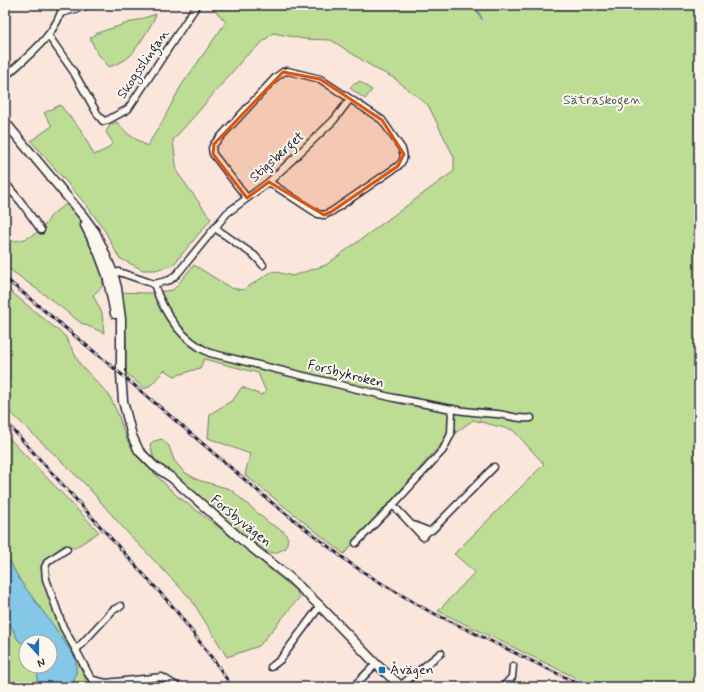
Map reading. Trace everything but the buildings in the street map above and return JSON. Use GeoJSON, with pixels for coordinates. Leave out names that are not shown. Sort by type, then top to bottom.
{"type":"FeatureCollection","features":[{"type":"Feature","properties":{"kind":"street"},"geometry":{"type":"LineString","coordinates":[[7,73],[48,35],[61,13],[63,5]]}},
{"type":"Feature","properties":{"kind":"street"},"geometry":{"type":"LineString","coordinates":[[61,13],[89,5]]}},
{"type":"Feature","properties":{"kind":"street","name":"Skogsslingan"},"geometry":{"type":"LineString","coordinates":[[48,35],[73,71],[98,115],[103,121],[108,120],[128,109],[196,5]]}},
{"type":"Feature","properties":{"kind":"street"},"geometry":{"type":"LineString","coordinates":[[246,198],[213,154],[212,148],[275,78],[283,72],[288,71],[320,79],[382,120],[402,149],[404,158],[402,162],[347,202],[324,215],[313,212],[269,182]]}},
{"type":"Feature","properties":{"kind":"street","name":"Stigsberget"},"geometry":{"type":"LineString","coordinates":[[154,284],[170,280],[178,273],[227,213],[269,182],[334,120],[350,99]]}},
{"type":"Feature","properties":{"kind":"street","name":"Forsbyvägen"},"geometry":{"type":"LineString","coordinates":[[5,122],[69,200],[81,219],[110,274],[121,346],[123,401],[132,436],[139,451],[154,466],[172,478],[241,539],[289,577],[320,606],[376,664],[401,686]]}},
{"type":"Feature","properties":{"kind":"street"},"geometry":{"type":"LineString","coordinates":[[5,183],[41,230]]}},
{"type":"Feature","properties":{"kind":"street"},"geometry":{"type":"LineString","coordinates":[[215,228],[255,256],[263,265]]}},
{"type":"Feature","properties":{"kind":"street"},"geometry":{"type":"LineString","coordinates":[[110,274],[119,272],[154,284]]}},
{"type":"Feature","properties":{"kind":"street","name":"Forsbykroken"},"geometry":{"type":"LineString","coordinates":[[154,284],[166,312],[186,337],[197,347],[210,353],[394,398],[452,410],[482,414],[497,414],[518,418],[531,418]]}},
{"type":"Feature","properties":{"kind":"street"},"geometry":{"type":"LineString","coordinates":[[356,543],[443,450],[451,434],[452,410]]}},
{"type":"Feature","properties":{"kind":"street"},"geometry":{"type":"LineString","coordinates":[[393,505],[423,537],[428,531],[432,530],[494,467]]}},
{"type":"Feature","properties":{"kind":"street"},"geometry":{"type":"LineString","coordinates":[[67,549],[48,562],[45,567],[45,573],[63,627],[89,675],[94,680],[106,683],[124,684],[162,677],[178,687]]}},
{"type":"Feature","properties":{"kind":"street"},"geometry":{"type":"LineString","coordinates":[[76,650],[114,610],[121,606]]}},
{"type":"Feature","properties":{"kind":"street"},"geometry":{"type":"LineString","coordinates":[[271,667],[280,660],[320,606]]}},
{"type":"Feature","properties":{"kind":"street"},"geometry":{"type":"LineString","coordinates":[[401,686],[441,653]]}},
{"type":"Feature","properties":{"kind":"street"},"geometry":{"type":"LineString","coordinates":[[352,687],[376,664]]}},
{"type":"Feature","properties":{"kind":"street"},"geometry":{"type":"LineString","coordinates":[[503,687],[512,677],[513,666]]}},
{"type":"Feature","properties":{"kind":"highlighted area"},"geometry":{"type":"Polygon","coordinates":[[[283,72],[320,79],[363,107],[382,120],[404,154],[398,166],[331,212],[324,215],[269,182],[247,198],[213,154],[214,144],[283,72]]]}},
{"type":"Feature","properties":{"kind":"green space","name":"Sätraskogen"},"geometry":{"type":"Polygon","coordinates":[[[210,5],[699,5],[699,687],[595,687],[438,611],[475,572],[454,554],[544,464],[513,430],[473,420],[443,442],[344,554],[245,475],[250,454],[208,438],[210,414],[233,400],[242,387],[261,395],[266,392],[258,373],[204,359],[200,368],[175,376],[164,370],[152,384],[145,389],[126,373],[126,338],[120,292],[148,293],[173,290],[194,265],[231,288],[243,290],[273,271],[292,276],[326,265],[454,171],[454,157],[428,105],[394,78],[376,69],[331,40],[304,39],[273,33],[244,58],[173,140],[177,172],[211,219],[173,265],[155,270],[143,270],[119,258],[105,231],[88,207],[31,141],[52,126],[44,113],[60,105],[81,130],[94,155],[107,149],[113,143],[106,132],[110,125],[117,122],[128,134],[147,146],[161,124],[181,86],[226,22],[210,5]]]}},
{"type":"Feature","properties":{"kind":"green space"},"geometry":{"type":"Polygon","coordinates":[[[156,14],[145,35],[131,55],[124,61],[109,67],[97,53],[90,38],[97,33],[156,14]]]}},
{"type":"Feature","properties":{"kind":"green space"},"geometry":{"type":"Polygon","coordinates":[[[359,81],[372,90],[365,99],[350,88],[354,83],[356,84],[359,81]]]}},
{"type":"Feature","properties":{"kind":"green space"},"geometry":{"type":"Polygon","coordinates":[[[68,204],[77,215],[103,276],[103,286],[93,295],[102,313],[104,333],[81,323],[5,266],[5,239],[16,241],[27,238],[45,225],[54,213],[68,204]]]}},
{"type":"Feature","properties":{"kind":"green space"},"geometry":{"type":"Polygon","coordinates":[[[5,287],[65,336],[80,364],[109,395],[118,414],[127,440],[137,456],[176,495],[225,532],[294,589],[300,597],[259,646],[227,657],[191,599],[125,530],[86,485],[5,407],[5,287]]]}},
{"type":"Feature","properties":{"kind":"green space"},"geometry":{"type":"Polygon","coordinates":[[[5,434],[99,532],[75,548],[64,545],[46,559],[41,568],[43,581],[80,663],[85,679],[98,687],[72,687],[76,673],[76,659],[21,582],[5,553],[5,434]]]}},
{"type":"Feature","properties":{"kind":"green space"},"geometry":{"type":"Polygon","coordinates":[[[162,439],[169,446],[174,460],[184,472],[198,480],[230,489],[269,523],[283,531],[288,538],[286,548],[275,553],[263,551],[154,459],[150,444],[154,441],[162,439]]]}},
{"type":"Feature","properties":{"kind":"green space"},"geometry":{"type":"Polygon","coordinates":[[[5,614],[18,640],[18,674],[38,674],[36,687],[5,687],[5,614]]]}},
{"type":"Feature","properties":{"kind":"water"},"geometry":{"type":"Polygon","coordinates":[[[5,553],[21,582],[76,659],[76,673],[72,687],[36,687],[38,674],[58,674],[58,634],[18,634],[18,640],[5,613],[5,553]]]}},
{"type":"Feature","properties":{"kind":"waterway"},"geometry":{"type":"LineString","coordinates":[[475,7],[482,19]]}},
{"type":"Feature","properties":{"kind":"railway"},"geometry":{"type":"LineString","coordinates":[[5,278],[121,374],[271,502],[351,564],[427,610],[585,687]]}},
{"type":"Feature","properties":{"kind":"railway"},"geometry":{"type":"LineString","coordinates":[[5,421],[174,608],[232,687]]}},
{"type":"Feature","properties":{"kind":"place","name":"Åvägen"},"geometry":{"type":"Point","coordinates":[382,670]}}]}
